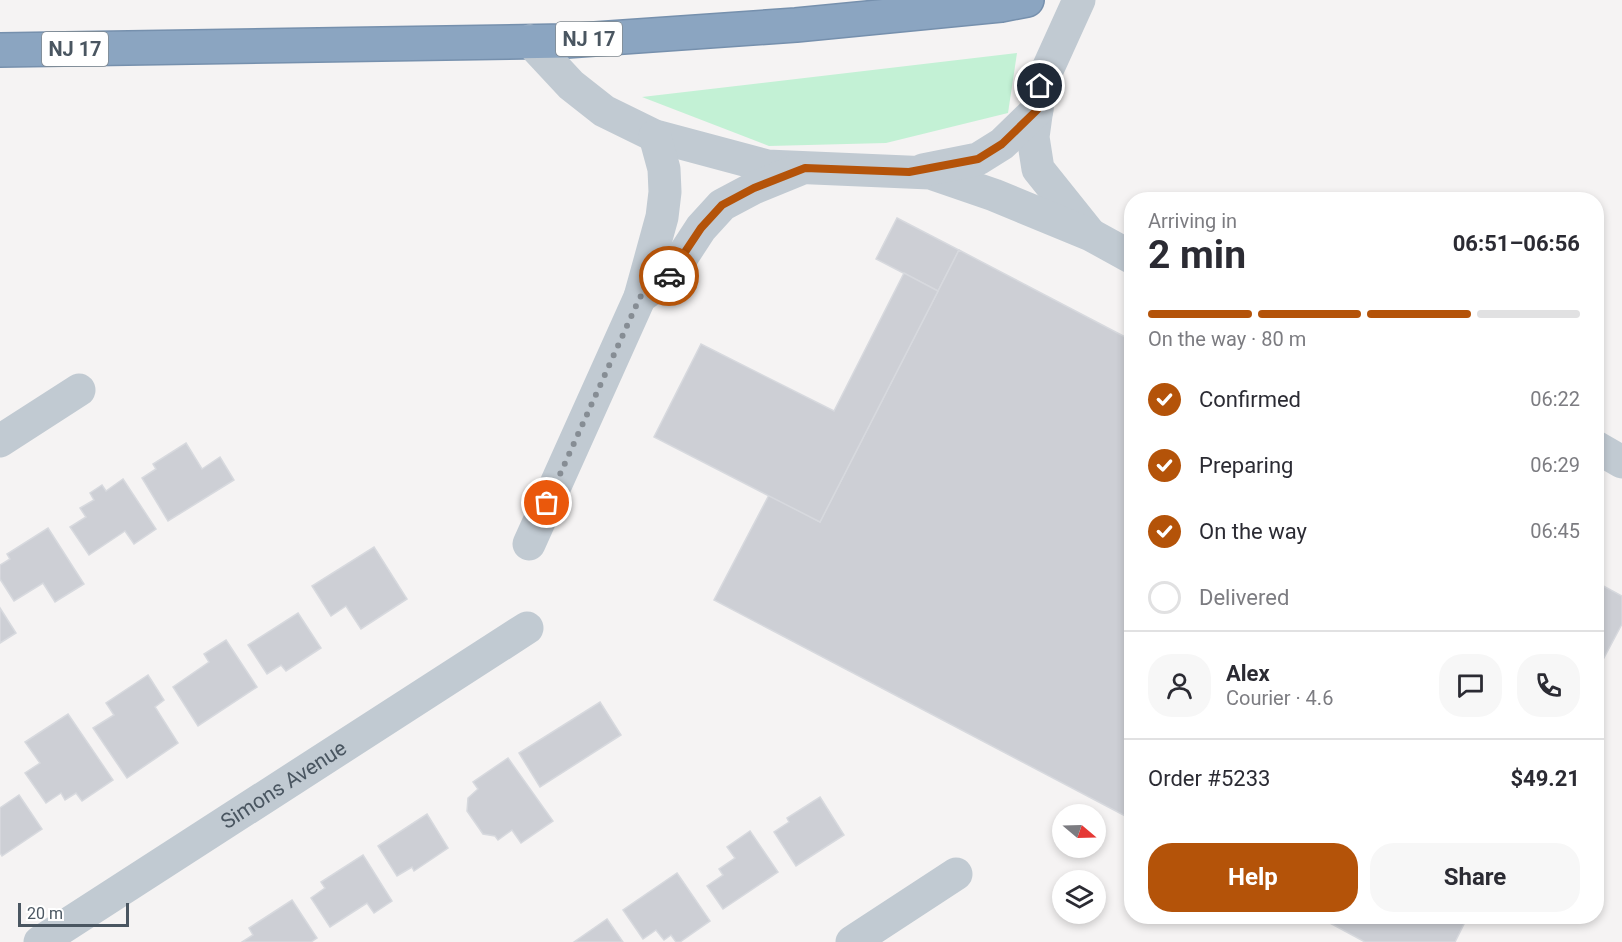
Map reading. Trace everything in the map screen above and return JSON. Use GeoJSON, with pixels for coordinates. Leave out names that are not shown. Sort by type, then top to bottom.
{"type":"FeatureCollection","features":[{"type":"Feature","properties":{"kind":"highway","name":"NJ 17"},"geometry":{"type":"LineString","coordinates":[[0,50],[566,41],[796,25],[1001,5],[1027,0]]}},
{"type":"Feature","properties":{"kind":"street"},"geometry":{"type":"LineString","coordinates":[[1079,0],[1040,86],[1033,137],[1038,169],[1091,235]]}},
{"type":"Feature","properties":{"kind":"street"},"geometry":{"type":"LineString","coordinates":[[530,41],[571,85],[604,111],[655,136],[767,166],[930,174],[994,195],[1091,235],[1124,253]]}},
{"type":"Feature","properties":{"kind":"street"},"geometry":{"type":"LineString","coordinates":[[909,172],[978,159],[1002,144],[1037,110]]}},
{"type":"Feature","properties":{"kind":"street"},"geometry":{"type":"LineString","coordinates":[[529,544],[640,297],[662,217],[665,192],[664,170],[655,136]]}},
{"type":"Feature","properties":{"kind":"street"},"geometry":{"type":"LineString","coordinates":[[640,297],[669,277],[701,228],[722,205],[754,188],[805,168]]}},
{"type":"Feature","properties":{"kind":"street"},"geometry":{"type":"LineString","coordinates":[[0,441],[78,390]]}},
{"type":"Feature","properties":{"kind":"street"},"geometry":{"type":"LineString","coordinates":[[1604,452],[1622,462]]}},
{"type":"Feature","properties":{"kind":"street","name":"Simons Avenue"},"geometry":{"type":"LineString","coordinates":[[40,942],[527,628]]}},
{"type":"Feature","properties":{"kind":"street"},"geometry":{"type":"LineString","coordinates":[[852,942],[956,874]]}},
{"type":"Feature","properties":{"kind":"green space"},"geometry":{"type":"Polygon","coordinates":[[[1017,53],[1008,113],[886,143],[769,146],[642,97],[1017,53]]]}},
{"type":"Feature","properties":{"kind":"building"},"geometry":{"type":"Polygon","coordinates":[[[897,218],[959,250],[938,291],[876,259],[897,218]]]}},
{"type":"Feature","properties":{"kind":"building"},"geometry":{"type":"Polygon","coordinates":[[[959,250],[1124,336],[1124,815],[714,600],[769,495],[820,522],[959,250]]]}},
{"type":"Feature","properties":{"kind":"building"},"geometry":{"type":"Polygon","coordinates":[[[904,273],[938,291],[820,522],[654,437],[701,344],[834,411],[904,273]]]}},
{"type":"Feature","properties":{"kind":"building"},"geometry":{"type":"Polygon","coordinates":[[[186,443],[202,469],[220,457],[234,480],[168,521],[142,478],[156,469],[153,464],[186,443]]]}},
{"type":"Feature","properties":{"kind":"building"},"geometry":{"type":"Polygon","coordinates":[[[123,479],[156,529],[134,544],[125,531],[89,555],[70,527],[86,517],[80,508],[94,500],[90,493],[102,485],[106,491],[123,479]]]}},
{"type":"Feature","properties":{"kind":"building"},"geometry":{"type":"Polygon","coordinates":[[[48,528],[84,584],[55,602],[43,583],[14,601],[0,579],[0,565],[10,559],[7,554],[48,528]]]}},
{"type":"Feature","properties":{"kind":"building"},"geometry":{"type":"Polygon","coordinates":[[[374,547],[407,599],[361,629],[346,606],[331,616],[312,586],[374,547]]]}},
{"type":"Feature","properties":{"kind":"building"},"geometry":{"type":"Polygon","coordinates":[[[1604,586],[1622,596],[1622,624],[1604,658],[1604,586]]]}},
{"type":"Feature","properties":{"kind":"building"},"geometry":{"type":"Polygon","coordinates":[[[0,608],[16,633],[0,643],[0,608]]]}},
{"type":"Feature","properties":{"kind":"building"},"geometry":{"type":"Polygon","coordinates":[[[298,613],[321,648],[286,671],[281,665],[267,674],[248,645],[298,613]]]}},
{"type":"Feature","properties":{"kind":"building"},"geometry":{"type":"Polygon","coordinates":[[[226,640],[257,687],[198,726],[173,687],[209,662],[204,654],[226,640]]]}},
{"type":"Feature","properties":{"kind":"building"},"geometry":{"type":"Polygon","coordinates":[[[148,675],[164,700],[155,707],[178,743],[127,778],[93,728],[114,715],[106,703],[148,675]]]}},
{"type":"Feature","properties":{"kind":"building"},"geometry":{"type":"Polygon","coordinates":[[[600,702],[621,735],[540,787],[519,753],[600,702]]]}},
{"type":"Feature","properties":{"kind":"building"},"geometry":{"type":"Polygon","coordinates":[[[68,714],[113,780],[82,801],[76,793],[65,800],[61,793],[46,803],[25,773],[40,763],[25,742],[68,714]]]}},
{"type":"Feature","properties":{"kind":"building"},"geometry":{"type":"Polygon","coordinates":[[[508,758],[553,821],[521,843],[512,830],[498,840],[495,836],[483,834],[467,811],[468,798],[478,789],[473,782],[508,758]]]}},
{"type":"Feature","properties":{"kind":"building"},"geometry":{"type":"Polygon","coordinates":[[[19,795],[42,829],[2,856],[0,853],[0,808],[19,795]]]}},
{"type":"Feature","properties":{"kind":"building"},"geometry":{"type":"Polygon","coordinates":[[[820,797],[844,835],[796,866],[774,832],[789,822],[787,818],[820,797]]]}},
{"type":"Feature","properties":{"kind":"building"},"geometry":{"type":"Polygon","coordinates":[[[427,814],[448,848],[414,871],[412,867],[397,876],[378,846],[427,814]]]}},
{"type":"Feature","properties":{"kind":"building"},"geometry":{"type":"Polygon","coordinates":[[[750,831],[778,872],[723,909],[707,886],[723,875],[719,869],[735,858],[727,847],[750,831]]]}},
{"type":"Feature","properties":{"kind":"building"},"geometry":{"type":"Polygon","coordinates":[[[363,855],[392,901],[374,913],[367,903],[330,927],[311,898],[325,888],[321,882],[363,855]]]}},
{"type":"Feature","properties":{"kind":"building"},"geometry":{"type":"Polygon","coordinates":[[[677,873],[710,921],[680,942],[676,942],[671,935],[664,940],[656,930],[643,939],[623,910],[677,873]]]}},
{"type":"Feature","properties":{"kind":"building"},"geometry":{"type":"Polygon","coordinates":[[[292,900],[317,938],[311,942],[242,942],[253,935],[249,928],[292,900]]]}},
{"type":"Feature","properties":{"kind":"building"},"geometry":{"type":"Polygon","coordinates":[[[607,919],[623,942],[574,942],[607,919]]]}},
{"type":"Feature","properties":{"kind":"building"},"geometry":{"type":"Polygon","coordinates":[[[1332,924],[1464,924],[1455,942],[1365,942],[1332,924]]]}},
{"type":"Feature","properties":{"kind":"way so far"},"geometry":{"type":"LineString","coordinates":[[547,503],[640,297],[669,276]]}},
{"type":"Feature","properties":{"kind":"route"},"geometry":{"type":"LineString","coordinates":[[669,276],[701,228],[722,205],[754,188],[805,168],[909,172],[978,159],[1002,144],[1037,110],[1040,86]]}}]}
